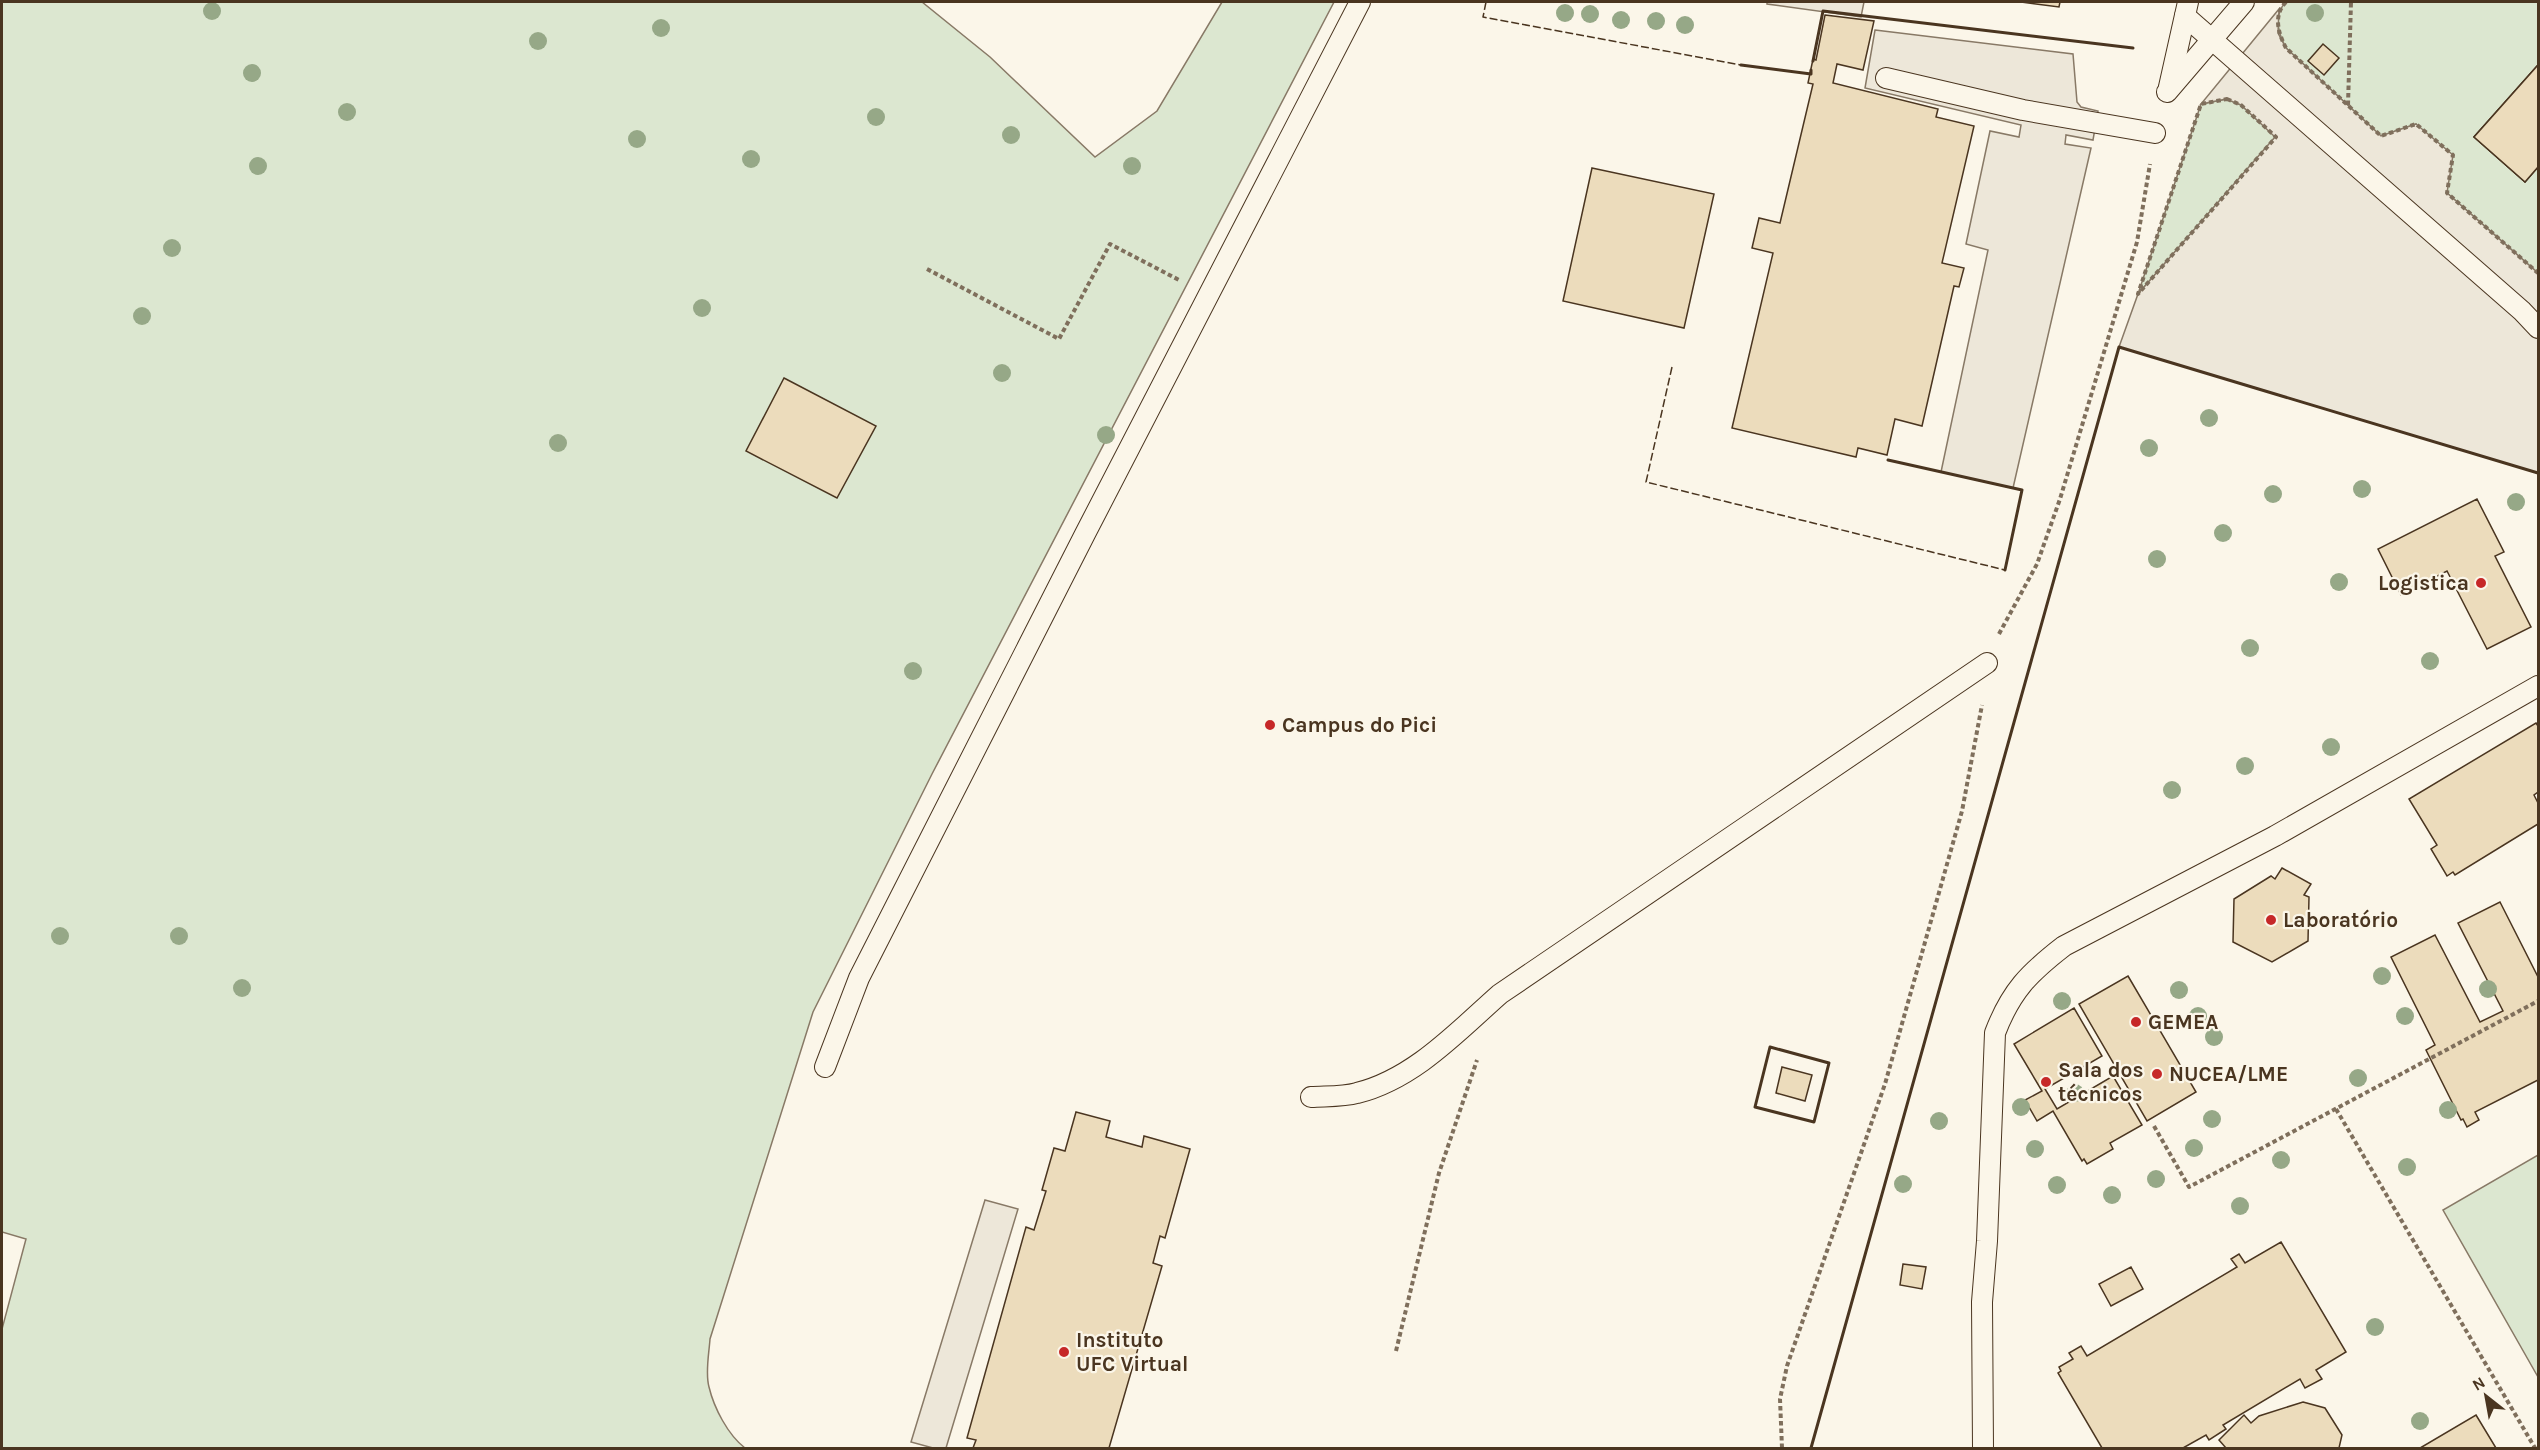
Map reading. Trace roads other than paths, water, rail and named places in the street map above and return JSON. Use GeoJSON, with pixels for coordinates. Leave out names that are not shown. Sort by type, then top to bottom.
{"type":"FeatureCollection","features":[{"type":"Feature","properties":{"kind":"lane"},"geometry":{"type":"LineString","coordinates":[[825,1067],[859,978],[1359,2]]}},
{"type":"Feature","properties":{"kind":"lane"},"geometry":{"type":"LineString","coordinates":[[2186,9],[2168,92],[2244,2]]}},
{"type":"Feature","properties":{"kind":"lane"},"geometry":{"type":"LineString","coordinates":[[2186,9],[2211,39],[2522,311],[2538,328]]}},
{"type":"Feature","properties":{"kind":"lane"},"geometry":{"type":"LineString","coordinates":[[1886,78],[2023,110],[2155,133]]}},
{"type":"Feature","properties":{"kind":"lane"},"geometry":{"type":"LineString","coordinates":[[1311,1097],[1357,1094],[1389,1081],[1430,1056],[1500,994],[1987,663]]}},
{"type":"Feature","properties":{"kind":"lane"},"geometry":{"type":"LineString","coordinates":[[1983,1449],[1982,1302],[1987,1241],[1995,1033],[2006,1005],[2034,969],[2064,946],[2275,836],[2538,686]]}},
{"type":"Feature","properties":{"kind":"place","name":"Logistica"},"geometry":{"type":"Point","coordinates":[2481,583]}},
{"type":"Feature","properties":{"kind":"place","name":"Campus do Pici"},"geometry":{"type":"Point","coordinates":[1270,725]}},
{"type":"Feature","properties":{"kind":"place","name":"Laboratório"},"geometry":{"type":"Point","coordinates":[2271,920]}},
{"type":"Feature","properties":{"kind":"place","name":"GEMEA"},"geometry":{"type":"Point","coordinates":[2136,1022]}},
{"type":"Feature","properties":{"kind":"place","name":"NUCEA/LME"},"geometry":{"type":"Point","coordinates":[2157,1074]}},
{"type":"Feature","properties":{"kind":"place","name":"Sala dos técnicos"},"geometry":{"type":"Point","coordinates":[2046,1082]}},
{"type":"Feature","properties":{"kind":"place","name":"Instituto UFC Virtual"},"geometry":{"type":"Point","coordinates":[1064,1352]}}]}
